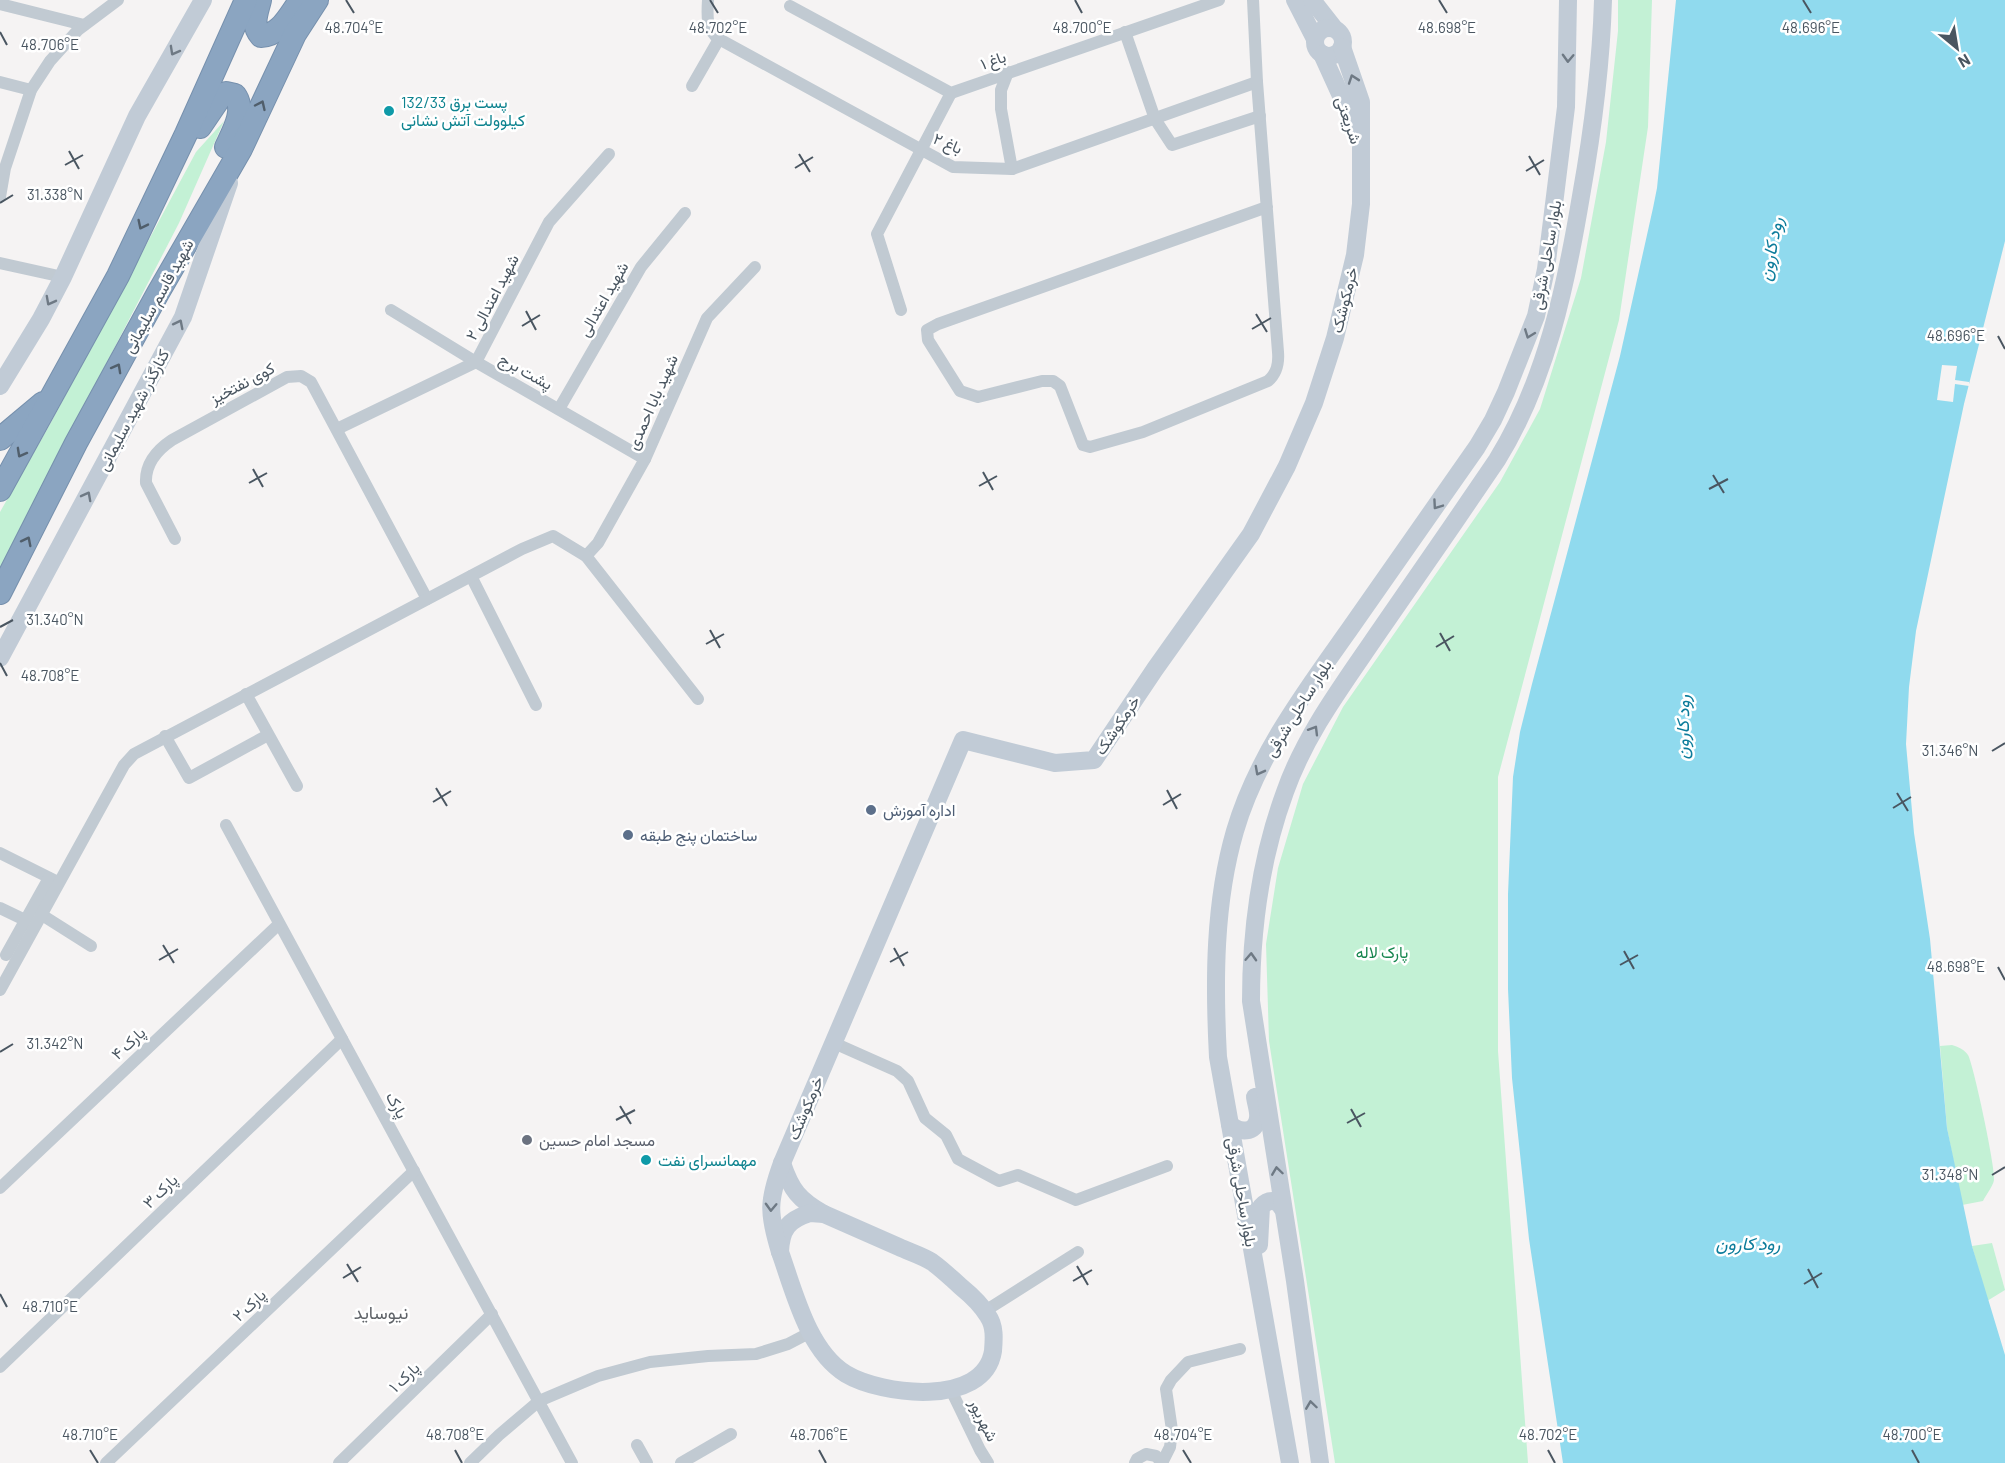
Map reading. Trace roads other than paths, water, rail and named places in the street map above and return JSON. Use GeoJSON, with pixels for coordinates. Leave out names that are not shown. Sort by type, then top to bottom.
{"type":"FeatureCollection","features":[{"type":"Feature","properties":{"kind":"highway"},"geometry":{"type":"LineString","coordinates":[[0,490],[118,276],[246,0]]}},
{"type":"Feature","properties":{"kind":"highway"},"geometry":{"type":"LineString","coordinates":[[260,0],[254,24],[261,36],[270,36],[276,32],[301,0]]}},
{"type":"Feature","properties":{"kind":"highway","name":"شهید قاسم سلیمانی"},"geometry":{"type":"LineString","coordinates":[[0,593],[76,443],[241,149],[295,34],[317,0]]}},
{"type":"Feature","properties":{"kind":"highway"},"geometry":{"type":"LineString","coordinates":[[160,189],[221,96],[226,93],[235,95],[239,101],[239,115],[195,230]]}},
{"type":"Feature","properties":{"kind":"highway"},"geometry":{"type":"LineString","coordinates":[[0,439],[53,394]]}},
{"type":"Feature","properties":{"kind":"main road"},"geometry":{"type":"LineString","coordinates":[[0,386],[41,319],[63,277],[137,116],[202,0]]}},
{"type":"Feature","properties":{"kind":"main road","name":"شریعتی"},"geometry":{"type":"LineString","coordinates":[[1294,0],[1319,46],[1347,109],[1360,153]]}},
{"type":"Feature","properties":{"kind":"main road"},"geometry":{"type":"LineString","coordinates":[[1312,0],[1342,36],[1342,47],[1334,55],[1319,46],[1322,29],[1334,28]]}},
{"type":"Feature","properties":{"kind":"main road","name":"بلوار ساحلی شرقی"},"geometry":{"type":"LineString","coordinates":[[1290,1463],[1218,1057],[1215,1000],[1224,881],[1235,830],[1255,778],[1281,731],[1310,686],[1478,447],[1493,420],[1536,316],[1551,235],[1566,107],[1568,0]]}},
{"type":"Feature","properties":{"kind":"main road","name":"بلوار ساحلی شرقی"},"geometry":{"type":"LineString","coordinates":[[1320,1463],[1295,1281],[1251,1001],[1251,956],[1259,889],[1269,841],[1282,801],[1306,744],[1332,700],[1515,432],[1555,322],[1568,275],[1596,112],[1603,0]]}},
{"type":"Feature","properties":{"kind":"main road","name":"شریعتی"},"geometry":{"type":"LineString","coordinates":[[1342,47],[1361,102],[1360,153]]}},
{"type":"Feature","properties":{"kind":"main road","name":"کنارگذر شهید سلیمانی"},"geometry":{"type":"LineString","coordinates":[[0,658],[183,317],[241,149]]}},
{"type":"Feature","properties":{"kind":"main road","name":"خرمکوشک"},"geometry":{"type":"LineString","coordinates":[[951,1390],[913,1392],[875,1385],[845,1374],[824,1354],[810,1333],[780,1252],[771,1222],[772,1192],[782,1162],[963,740],[1055,763],[1094,760],[1155,669],[1251,534],[1287,466],[1314,404],[1335,338],[1355,255],[1361,204],[1360,153]]}},
{"type":"Feature","properties":{"kind":"main road"},"geometry":{"type":"LineString","coordinates":[[1230,1124],[1234,1128],[1246,1131],[1256,1124],[1258,1118],[1245,1039],[1251,1001]]}},
{"type":"Feature","properties":{"kind":"main road"},"geometry":{"type":"LineString","coordinates":[[782,1162],[789,1185],[804,1203],[931,1261],[978,1302],[985,1311],[990,1318],[994,1336],[992,1355],[983,1371],[969,1384],[951,1390]]}},
{"type":"Feature","properties":{"kind":"main road"},"geometry":{"type":"LineString","coordinates":[[1257,1278],[1261,1207],[1268,1201],[1272,1201],[1282,1208]]}},
{"type":"Feature","properties":{"kind":"main road"},"geometry":{"type":"LineString","coordinates":[[780,1252],[781,1238],[787,1226],[797,1217],[810,1213],[824,1214]]}},
{"type":"Feature","properties":{"kind":"street"},"geometry":{"type":"LineString","coordinates":[[0,196],[3,167],[31,90],[50,61],[84,25],[118,0]]}},
{"type":"Feature","properties":{"kind":"street"},"geometry":{"type":"LineString","coordinates":[[692,86],[719,39],[714,36],[707,22],[708,0]]}},
{"type":"Feature","properties":{"kind":"street","name":"باغ ۱"},"geometry":{"type":"LineString","coordinates":[[951,93],[1219,0]]}},
{"type":"Feature","properties":{"kind":"street"},"geometry":{"type":"LineString","coordinates":[[1253,0],[1257,82],[1260,116],[1267,207],[1278,352],[1279,363],[1274,375],[1268,381],[1143,432],[1090,447],[1083,445],[1060,386],[1053,381],[1042,381],[978,397],[960,391],[928,340],[927,330],[938,324],[1267,207]]}},
{"type":"Feature","properties":{"kind":"street"},"geometry":{"type":"LineString","coordinates":[[0,4],[84,25]]}},
{"type":"Feature","properties":{"kind":"street"},"geometry":{"type":"LineString","coordinates":[[790,6],[951,93],[877,234],[901,310]]}},
{"type":"Feature","properties":{"kind":"street"},"geometry":{"type":"LineString","coordinates":[[1125,32],[1155,119],[1172,145],[1260,116]]}},
{"type":"Feature","properties":{"kind":"street","name":"باغ ۲"},"geometry":{"type":"LineString","coordinates":[[719,39],[953,167],[1012,169],[1257,82]]}},
{"type":"Feature","properties":{"kind":"street"},"geometry":{"type":"LineString","coordinates":[[1008,72],[1001,90],[1001,109],[1012,169]]}},
{"type":"Feature","properties":{"kind":"street"},"geometry":{"type":"LineString","coordinates":[[0,82],[31,90]]}},
{"type":"Feature","properties":{"kind":"street","name":"شهید اعتدالی ۲"},"geometry":{"type":"LineString","coordinates":[[338,429],[476,362],[549,222],[609,154]]}},
{"type":"Feature","properties":{"kind":"street","name":"شهید اعتدالی"},"geometry":{"type":"LineString","coordinates":[[559,409],[640,267],[685,213]]}},
{"type":"Feature","properties":{"kind":"street"},"geometry":{"type":"LineString","coordinates":[[0,263],[63,277]]}},
{"type":"Feature","properties":{"kind":"street","name":"شهید بابا احمدی"},"geometry":{"type":"LineString","coordinates":[[586,556],[598,543],[645,459],[707,318],[755,267]]}},
{"type":"Feature","properties":{"kind":"street","name":"پشت برج"},"geometry":{"type":"LineString","coordinates":[[391,310],[476,362],[645,459]]}},
{"type":"Feature","properties":{"kind":"street","name":"کوی نفتخیز"},"geometry":{"type":"LineString","coordinates":[[175,539],[146,483],[146,472],[158,450],[172,440],[287,377],[301,376],[311,382],[338,429],[427,599]]}},
{"type":"Feature","properties":{"kind":"street"},"geometry":{"type":"LineString","coordinates":[[0,990],[8,956],[25,920],[54,880],[123,765],[134,754],[522,549],[553,536],[586,556],[698,699]]}},
{"type":"Feature","properties":{"kind":"street"},"geometry":{"type":"LineString","coordinates":[[471,576],[536,705]]}},
{"type":"Feature","properties":{"kind":"street"},"geometry":{"type":"LineString","coordinates":[[246,694],[297,786]]}},
{"type":"Feature","properties":{"kind":"street"},"geometry":{"type":"LineString","coordinates":[[165,736],[189,778],[268,735]]}},
{"type":"Feature","properties":{"kind":"street","name":"پارک"},"geometry":{"type":"LineString","coordinates":[[226,825],[572,1463]]}},
{"type":"Feature","properties":{"kind":"street"},"geometry":{"type":"LineString","coordinates":[[0,853],[54,880]]}},
{"type":"Feature","properties":{"kind":"street"},"geometry":{"type":"LineString","coordinates":[[8,956],[42,915],[54,880]]}},
{"type":"Feature","properties":{"kind":"street"},"geometry":{"type":"LineString","coordinates":[[0,908],[25,920]]}},
{"type":"Feature","properties":{"kind":"street"},"geometry":{"type":"LineString","coordinates":[[42,915],[91,946]]}},
{"type":"Feature","properties":{"kind":"street","name":"پارک ۴"},"geometry":{"type":"LineString","coordinates":[[0,1188],[279,924]]}},
{"type":"Feature","properties":{"kind":"street","name":"پارک ۳"},"geometry":{"type":"LineString","coordinates":[[0,1367],[342,1039]]}},
{"type":"Feature","properties":{"kind":"street"},"geometry":{"type":"LineString","coordinates":[[834,1043],[897,1071],[908,1081],[925,1118],[946,1136],[958,1159],[999,1181],[1018,1175],[1076,1200],[1167,1166]]}},
{"type":"Feature","properties":{"kind":"street","name":"پارک ۲"},"geometry":{"type":"LineString","coordinates":[[106,1463],[414,1171]]}},
{"type":"Feature","properties":{"kind":"street"},"geometry":{"type":"LineString","coordinates":[[985,1311],[1078,1252]]}},
{"type":"Feature","properties":{"kind":"street","name":"پارک ۱"},"geometry":{"type":"LineString","coordinates":[[339,1463],[492,1314]]}},
{"type":"Feature","properties":{"kind":"street"},"geometry":{"type":"LineString","coordinates":[[471,1463],[498,1435],[539,1401],[598,1376],[650,1362],[756,1354],[788,1344],[810,1333]]}},
{"type":"Feature","properties":{"kind":"street"},"geometry":{"type":"LineString","coordinates":[[1135,1463],[1137,1459],[1146,1454],[1156,1456],[1162,1463],[1170,1447],[1172,1430],[1166,1389],[1171,1380],[1188,1362],[1240,1349]]}},
{"type":"Feature","properties":{"kind":"street","name":"شهریور"},"geometry":{"type":"LineString","coordinates":[[951,1390],[988,1463]]}},
{"type":"Feature","properties":{"kind":"street"},"geometry":{"type":"LineString","coordinates":[[686,1462],[731,1434]]}},
{"type":"Feature","properties":{"kind":"street"},"geometry":{"type":"LineString","coordinates":[[637,1445],[647,1463]]}},
{"type":"Feature","properties":{"kind":"water","name":"رود کارون"},"geometry":{"type":"Polygon","coordinates":[[[1676,0],[2005,0],[2005,241],[1964,404],[1916,631],[1909,687],[1906,744],[1914,833],[1930,939],[1947,1128],[1972,1246],[2005,1355],[2005,1463],[1563,1463],[1529,1239],[1512,1078],[1508,989],[1508,894],[1513,777],[1520,732],[1620,356],[1653,208],[1676,0]]]}},
{"type":"Feature","properties":{"kind":"place","name":"پست برق 132/33 کیلوولت آتش نشانی"},"geometry":{"type":"Point","coordinates":[389,111]}},
{"type":"Feature","properties":{"kind":"place","name":"اداره آموزش"},"geometry":{"type":"Point","coordinates":[871,810]}},
{"type":"Feature","properties":{"kind":"place","name":"ساختمان پنج طبقه"},"geometry":{"type":"Point","coordinates":[628,835]}},
{"type":"Feature","properties":{"kind":"place","name":"مسجد امام حسین"},"geometry":{"type":"Point","coordinates":[527,1140]}},
{"type":"Feature","properties":{"kind":"place","name":"مهمانسرای نفت"},"geometry":{"type":"Point","coordinates":[646,1160]}},
{"type":"Feature","properties":{"kind":"district","name":"نیوساید"},"geometry":{"type":"Point","coordinates":[381,1313]}},
{"type":"Feature","properties":{"kind":"park label","name":"پارک لاله"},"geometry":{"type":"Point","coordinates":[1382,952]}}]}
